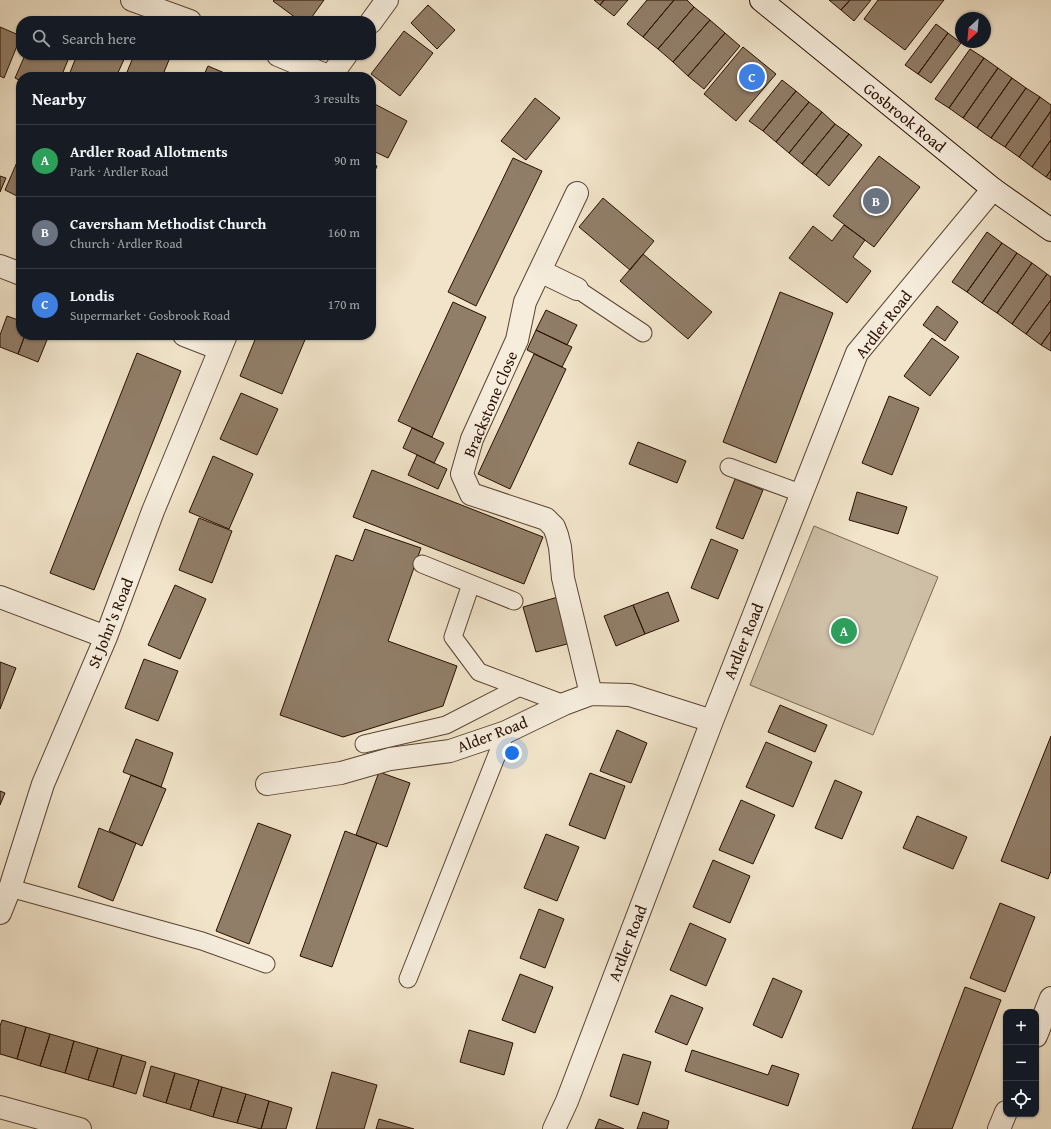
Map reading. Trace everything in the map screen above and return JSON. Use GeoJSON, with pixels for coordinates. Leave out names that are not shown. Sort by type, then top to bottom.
{"type":"FeatureCollection","features":[{"type":"Feature","properties":{"kind":"street"},"geometry":{"type":"LineString","coordinates":[[132,0],[176,16]]}},
{"type":"Feature","properties":{"kind":"street"},"geometry":{"type":"LineString","coordinates":[[375,16],[387,0]]}},
{"type":"Feature","properties":{"kind":"street","name":"Gosbrook Road"},"geometry":{"type":"LineString","coordinates":[[762,0],[993,189],[1051,230]]}},
{"type":"Feature","properties":{"kind":"street"},"geometry":{"type":"LineString","coordinates":[[290,60],[318,72]]}},
{"type":"Feature","properties":{"kind":"street"},"geometry":{"type":"LineString","coordinates":[[334,72],[342,60]]}},
{"type":"Feature","properties":{"kind":"street","name":"Ardler Road"},"geometry":{"type":"LineString","coordinates":[[554,1129],[712,721],[803,494],[857,353],[993,189]]}},
{"type":"Feature","properties":{"kind":"street","name":"Brackstone Close"},"geometry":{"type":"LineString","coordinates":[[577,193],[525,302],[518,340],[472,439],[462,474],[471,494],[546,519],[554,527],[560,547],[563,578],[590,694]]}},
{"type":"Feature","properties":{"kind":"street"},"geometry":{"type":"LineString","coordinates":[[0,266],[16,272]]}},
{"type":"Feature","properties":{"kind":"street"},"geometry":{"type":"LineString","coordinates":[[540,271],[577,289]]}},
{"type":"Feature","properties":{"kind":"street"},"geometry":{"type":"LineString","coordinates":[[212,340],[223,342]]}},
{"type":"Feature","properties":{"kind":"street","name":"St John's Road"},"geometry":{"type":"LineString","coordinates":[[0,913],[10,888],[43,784],[106,637],[153,511],[223,342]]}},
{"type":"Feature","properties":{"kind":"street"},"geometry":{"type":"LineString","coordinates":[[0,596],[106,637]]}},
{"type":"Feature","properties":{"kind":"street","name":"Alder Road"},"geometry":{"type":"LineString","coordinates":[[267,784],[341,772],[390,759],[450,750],[506,732],[564,704],[590,694],[630,694],[712,721]]}},
{"type":"Feature","properties":{"kind":"street"},"geometry":{"type":"LineString","coordinates":[[1039,1028],[1051,998]]}},
{"type":"Feature","properties":{"kind":"street"},"geometry":{"type":"LineString","coordinates":[[0,1106],[80,1129]]}},
{"type":"Feature","properties":{"kind":"street"},"geometry":{"type":"LineString","coordinates":[[999,1129],[1004,1117]]}},
{"type":"Feature","properties":{"kind":"lane"},"geometry":{"type":"LineString","coordinates":[[577,289],[643,333]]}},
{"type":"Feature","properties":{"kind":"lane"},"geometry":{"type":"LineString","coordinates":[[729,467],[803,494]]}},
{"type":"Feature","properties":{"kind":"lane"},"geometry":{"type":"LineString","coordinates":[[422,564],[514,601]]}},
{"type":"Feature","properties":{"kind":"lane"},"geometry":{"type":"LineString","coordinates":[[471,584],[453,637],[479,672],[564,704]]}},
{"type":"Feature","properties":{"kind":"lane"},"geometry":{"type":"LineString","coordinates":[[364,744],[446,725],[520,687]]}},
{"type":"Feature","properties":{"kind":"lane"},"geometry":{"type":"LineString","coordinates":[[408,979],[506,732]]}},
{"type":"Feature","properties":{"kind":"lane"},"geometry":{"type":"LineString","coordinates":[[10,888],[202,941],[266,964]]}},
{"type":"Feature","properties":{"kind":"shaded area"},"geometry":{"type":"Polygon","coordinates":[[[814,526],[938,577],[873,735],[750,685],[814,526]]]}},
{"type":"Feature","properties":{"kind":"building"},"geometry":{"type":"Polygon","coordinates":[[[324,0],[313,16],[293,16],[273,1],[324,0]]]}},
{"type":"Feature","properties":{"kind":"building"},"geometry":{"type":"Polygon","coordinates":[[[594,0],[604,0],[600,5],[594,0]]]}},
{"type":"Feature","properties":{"kind":"building"},"geometry":{"type":"Polygon","coordinates":[[[604,0],[628,0],[614,16],[600,5],[604,0]]]}},
{"type":"Feature","properties":{"kind":"building"},"geometry":{"type":"Polygon","coordinates":[[[647,0],[674,0],[643,37],[627,24],[647,0]]]}},
{"type":"Feature","properties":{"kind":"building"},"geometry":{"type":"Polygon","coordinates":[[[674,0],[687,0],[694,7],[658,49],[643,37],[674,0]]]}},
{"type":"Feature","properties":{"kind":"building"},"geometry":{"type":"Polygon","coordinates":[[[829,0],[850,0],[841,10],[829,0]]]}},
{"type":"Feature","properties":{"kind":"building"},"geometry":{"type":"Polygon","coordinates":[[[850,0],[871,0],[854,21],[841,10],[850,0]]]}},
{"type":"Feature","properties":{"kind":"building"},"geometry":{"type":"Polygon","coordinates":[[[878,0],[944,0],[905,50],[864,19],[878,0]]]}},
{"type":"Feature","properties":{"kind":"building"},"geometry":{"type":"Polygon","coordinates":[[[428,5],[455,30],[437,49],[411,23],[428,5]]]}},
{"type":"Feature","properties":{"kind":"building"},"geometry":{"type":"Polygon","coordinates":[[[694,7],[710,20],[673,62],[658,49],[694,7]]]}},
{"type":"Feature","properties":{"kind":"building"},"geometry":{"type":"Polygon","coordinates":[[[710,20],[725,33],[688,76],[673,62],[710,20]]]}},
{"type":"Feature","properties":{"kind":"building"},"geometry":{"type":"Polygon","coordinates":[[[936,24],[948,33],[918,74],[905,65],[936,24]]]}},
{"type":"Feature","properties":{"kind":"building"},"geometry":{"type":"Polygon","coordinates":[[[0,27],[16,34],[16,48],[4,78],[0,76],[0,27]]]}},
{"type":"Feature","properties":{"kind":"building"},"geometry":{"type":"Polygon","coordinates":[[[404,31],[433,53],[400,96],[376,78],[376,72],[373,72],[404,31]]]}},
{"type":"Feature","properties":{"kind":"building"},"geometry":{"type":"Polygon","coordinates":[[[725,33],[740,46],[704,89],[688,76],[725,33]]]}},
{"type":"Feature","properties":{"kind":"building"},"geometry":{"type":"Polygon","coordinates":[[[948,33],[955,38],[955,48],[957,48],[931,83],[918,74],[948,33]]]}},
{"type":"Feature","properties":{"kind":"building"},"geometry":{"type":"Polygon","coordinates":[[[743,47],[776,74],[736,121],[704,94],[743,47]]]}},
{"type":"Feature","properties":{"kind":"building"},"geometry":{"type":"Polygon","coordinates":[[[970,49],[984,58],[949,108],[935,99],[970,49]]]}},
{"type":"Feature","properties":{"kind":"building"},"geometry":{"type":"Polygon","coordinates":[[[984,58],[998,68],[963,118],[949,108],[984,58]]]}},
{"type":"Feature","properties":{"kind":"building"},"geometry":{"type":"Polygon","coordinates":[[[23,60],[68,60],[63,72],[18,72],[23,60]]]}},
{"type":"Feature","properties":{"kind":"building"},"geometry":{"type":"Polygon","coordinates":[[[75,60],[124,60],[118,72],[70,72],[75,60]]]}},
{"type":"Feature","properties":{"kind":"building"},"geometry":{"type":"Polygon","coordinates":[[[132,60],[169,60],[164,72],[127,72],[132,60]]]}},
{"type":"Feature","properties":{"kind":"building"},"geometry":{"type":"Polygon","coordinates":[[[208,66],[222,72],[205,72],[208,66]]]}},
{"type":"Feature","properties":{"kind":"building"},"geometry":{"type":"Polygon","coordinates":[[[998,68],[1012,78],[977,128],[963,118],[998,68]]]}},
{"type":"Feature","properties":{"kind":"building"},"geometry":{"type":"Polygon","coordinates":[[[1012,78],[1026,88],[991,138],[977,128],[1012,78]]]}},
{"type":"Feature","properties":{"kind":"building"},"geometry":{"type":"Polygon","coordinates":[[[782,80],[796,91],[763,131],[749,121],[782,80]]]}},
{"type":"Feature","properties":{"kind":"building"},"geometry":{"type":"Polygon","coordinates":[[[1026,88],[1040,97],[1005,147],[991,138],[1026,88]]]}},
{"type":"Feature","properties":{"kind":"building"},"geometry":{"type":"Polygon","coordinates":[[[796,91],[809,102],[776,142],[763,131],[796,91]]]}},
{"type":"Feature","properties":{"kind":"building"},"geometry":{"type":"Polygon","coordinates":[[[1040,97],[1051,105],[1051,111],[1019,157],[1005,147],[1040,97]]]}},
{"type":"Feature","properties":{"kind":"building"},"geometry":{"type":"Polygon","coordinates":[[[535,98],[560,118],[526,160],[501,141],[535,98]]]}},
{"type":"Feature","properties":{"kind":"building"},"geometry":{"type":"Polygon","coordinates":[[[809,102],[822,112],[789,153],[776,142],[809,102]]]}},
{"type":"Feature","properties":{"kind":"building"},"geometry":{"type":"Polygon","coordinates":[[[376,105],[407,121],[388,158],[376,152],[376,105]]]}},
{"type":"Feature","properties":{"kind":"building"},"geometry":{"type":"Polygon","coordinates":[[[1051,111],[1051,140],[1032,167],[1019,157],[1051,111]]]}},
{"type":"Feature","properties":{"kind":"building"},"geometry":{"type":"Polygon","coordinates":[[[822,112],[835,124],[802,164],[789,153],[822,112]]]}},
{"type":"Feature","properties":{"kind":"building"},"geometry":{"type":"Polygon","coordinates":[[[835,124],[849,134],[816,175],[802,164],[835,124]]]}},
{"type":"Feature","properties":{"kind":"building"},"geometry":{"type":"Polygon","coordinates":[[[849,134],[862,145],[829,186],[816,175],[849,134]]]}},
{"type":"Feature","properties":{"kind":"building"},"geometry":{"type":"Polygon","coordinates":[[[1051,140],[1051,170],[1046,177],[1032,167],[1051,140]]]}},
{"type":"Feature","properties":{"kind":"building"},"geometry":{"type":"Polygon","coordinates":[[[879,156],[920,187],[874,247],[833,216],[879,156]]]}},
{"type":"Feature","properties":{"kind":"building"},"geometry":{"type":"Polygon","coordinates":[[[513,158],[542,171],[476,306],[448,292],[513,158]]]}},
{"type":"Feature","properties":{"kind":"building"},"geometry":{"type":"Polygon","coordinates":[[[16,165],[16,196],[5,190],[16,165]]]}},
{"type":"Feature","properties":{"kind":"building"},"geometry":{"type":"Polygon","coordinates":[[[1051,170],[1051,180],[1046,177],[1051,170]]]}},
{"type":"Feature","properties":{"kind":"building"},"geometry":{"type":"Polygon","coordinates":[[[0,176],[6,178],[0,192],[0,176]]]}},
{"type":"Feature","properties":{"kind":"building"},"geometry":{"type":"Polygon","coordinates":[[[603,198],[654,241],[630,270],[579,227],[603,198]]]}},
{"type":"Feature","properties":{"kind":"building"},"geometry":{"type":"Polygon","coordinates":[[[844,225],[865,240],[853,257],[871,271],[847,303],[789,258],[813,226],[832,241],[844,225]]]}},
{"type":"Feature","properties":{"kind":"building"},"geometry":{"type":"Polygon","coordinates":[[[987,232],[1002,243],[967,292],[952,282],[987,232]]]}},
{"type":"Feature","properties":{"kind":"building"},"geometry":{"type":"Polygon","coordinates":[[[1002,243],[1017,253],[982,303],[967,292],[1002,243]]]}},
{"type":"Feature","properties":{"kind":"building"},"geometry":{"type":"Polygon","coordinates":[[[1017,253],[1032,263],[997,313],[982,303],[1017,253]]]}},
{"type":"Feature","properties":{"kind":"building"},"geometry":{"type":"Polygon","coordinates":[[[643,254],[712,312],[688,339],[620,281],[643,254]]]}},
{"type":"Feature","properties":{"kind":"building"},"geometry":{"type":"Polygon","coordinates":[[[1032,263],[1047,274],[1012,324],[997,313],[1032,263]]]}},
{"type":"Feature","properties":{"kind":"building"},"geometry":{"type":"Polygon","coordinates":[[[1047,274],[1051,277],[1051,300],[1026,334],[1012,324],[1047,274]]]}},
{"type":"Feature","properties":{"kind":"building"},"geometry":{"type":"Polygon","coordinates":[[[780,292],[833,313],[776,463],[723,442],[780,292]]]}},
{"type":"Feature","properties":{"kind":"building"},"geometry":{"type":"Polygon","coordinates":[[[1051,300],[1051,331],[1041,345],[1026,334],[1051,300]]]}},
{"type":"Feature","properties":{"kind":"building"},"geometry":{"type":"Polygon","coordinates":[[[453,302],[486,317],[432,437],[398,421],[453,302]]]}},
{"type":"Feature","properties":{"kind":"building"},"geometry":{"type":"Polygon","coordinates":[[[937,306],[958,322],[945,341],[923,325],[937,306]]]}},
{"type":"Feature","properties":{"kind":"building"},"geometry":{"type":"Polygon","coordinates":[[[546,310],[577,325],[567,345],[536,330],[546,310]]]}},
{"type":"Feature","properties":{"kind":"building"},"geometry":{"type":"Polygon","coordinates":[[[7,316],[16,319],[16,340],[23,340],[18,354],[0,347],[0,335],[7,316]]]}},
{"type":"Feature","properties":{"kind":"building"},"geometry":{"type":"Polygon","coordinates":[[[536,330],[572,347],[562,367],[527,350],[536,330]]]}},
{"type":"Feature","properties":{"kind":"building"},"geometry":{"type":"Polygon","coordinates":[[[1051,331],[1051,351],[1041,345],[1051,331]]]}},
{"type":"Feature","properties":{"kind":"building"},"geometry":{"type":"Polygon","coordinates":[[[932,338],[959,357],[930,396],[904,376],[932,338]]]}},
{"type":"Feature","properties":{"kind":"building"},"geometry":{"type":"Polygon","coordinates":[[[23,340],[47,340],[38,362],[18,354],[23,340]]]}},
{"type":"Feature","properties":{"kind":"building"},"geometry":{"type":"Polygon","coordinates":[[[255,340],[305,340],[282,394],[240,376],[255,340]]]}},
{"type":"Feature","properties":{"kind":"building"},"geometry":{"type":"Polygon","coordinates":[[[137,353],[181,371],[94,590],[50,573],[137,353]]]}},
{"type":"Feature","properties":{"kind":"building"},"geometry":{"type":"Polygon","coordinates":[[[534,354],[566,369],[510,489],[478,474],[534,354]]]}},
{"type":"Feature","properties":{"kind":"building"},"geometry":{"type":"Polygon","coordinates":[[[241,393],[278,409],[257,455],[220,439],[241,393]]]}},
{"type":"Feature","properties":{"kind":"building"},"geometry":{"type":"Polygon","coordinates":[[[889,396],[919,408],[892,475],[862,463],[889,396]]]}},
{"type":"Feature","properties":{"kind":"building"},"geometry":{"type":"Polygon","coordinates":[[[412,428],[444,443],[434,463],[403,448],[412,428]]]}},
{"type":"Feature","properties":{"kind":"building"},"geometry":{"type":"Polygon","coordinates":[[[638,442],[686,461],[677,483],[629,464],[638,442]]]}},
{"type":"Feature","properties":{"kind":"building"},"geometry":{"type":"Polygon","coordinates":[[[417,455],[447,469],[438,489],[408,475],[417,455]]]}},
{"type":"Feature","properties":{"kind":"building"},"geometry":{"type":"Polygon","coordinates":[[[213,456],[253,474],[229,529],[189,512],[213,456]]]}},
{"type":"Feature","properties":{"kind":"building"},"geometry":{"type":"Polygon","coordinates":[[[372,470],[543,537],[524,584],[353,517],[372,470]]]}},
{"type":"Feature","properties":{"kind":"building"},"geometry":{"type":"Polygon","coordinates":[[[735,479],[763,490],[743,539],[716,528],[735,479]]]}},
{"type":"Feature","properties":{"kind":"building"},"geometry":{"type":"Polygon","coordinates":[[[857,492],[907,507],[898,534],[849,520],[857,492]]]}},
{"type":"Feature","properties":{"kind":"building"},"geometry":{"type":"Polygon","coordinates":[[[199,518],[232,531],[212,583],[179,570],[199,518]]]}},
{"type":"Feature","properties":{"kind":"building"},"geometry":{"type":"Polygon","coordinates":[[[365,529],[421,548],[388,641],[457,666],[443,706],[343,737],[280,715],[336,555],[353,561],[365,529]]]}},
{"type":"Feature","properties":{"kind":"building"},"geometry":{"type":"Polygon","coordinates":[[[711,539],[738,550],[718,599],[691,588],[711,539]]]}},
{"type":"Feature","properties":{"kind":"building"},"geometry":{"type":"Polygon","coordinates":[[[175,585],[206,599],[180,659],[148,645],[175,585]]]}},
{"type":"Feature","properties":{"kind":"building"},"geometry":{"type":"Polygon","coordinates":[[[668,592],[679,621],[645,634],[633,605],[668,592]]]}},
{"type":"Feature","properties":{"kind":"building"},"geometry":{"type":"Polygon","coordinates":[[[558,597],[571,643],[536,652],[523,607],[558,597]]]}},
{"type":"Feature","properties":{"kind":"building"},"geometry":{"type":"Polygon","coordinates":[[[633,605],[645,634],[616,646],[604,616],[633,605]]]}},
{"type":"Feature","properties":{"kind":"building"},"geometry":{"type":"Polygon","coordinates":[[[144,659],[178,671],[158,721],[125,708],[144,659]]]}},
{"type":"Feature","properties":{"kind":"building"},"geometry":{"type":"Polygon","coordinates":[[[0,662],[16,668],[0,709],[0,662]]]}},
{"type":"Feature","properties":{"kind":"building"},"geometry":{"type":"Polygon","coordinates":[[[780,705],[827,725],[815,752],[768,732],[780,705]]]}},
{"type":"Feature","properties":{"kind":"building"},"geometry":{"type":"Polygon","coordinates":[[[617,730],[647,743],[631,783],[600,771],[617,730]]]}},
{"type":"Feature","properties":{"kind":"building"},"geometry":{"type":"Polygon","coordinates":[[[1051,736],[1051,871],[1048,879],[1001,861],[1051,736]]]}},
{"type":"Feature","properties":{"kind":"building"},"geometry":{"type":"Polygon","coordinates":[[[136,739],[173,753],[161,787],[123,772],[136,739]]]}},
{"type":"Feature","properties":{"kind":"building"},"geometry":{"type":"Polygon","coordinates":[[[766,742],[812,762],[793,807],[746,787],[766,742]]]}},
{"type":"Feature","properties":{"kind":"building"},"geometry":{"type":"Polygon","coordinates":[[[379,772],[410,783],[387,847],[356,835],[379,772]]]}},
{"type":"Feature","properties":{"kind":"building"},"geometry":{"type":"Polygon","coordinates":[[[590,773],[625,786],[605,839],[569,825],[590,773]]]}},
{"type":"Feature","properties":{"kind":"building"},"geometry":{"type":"Polygon","coordinates":[[[131,775],[166,789],[142,846],[109,831],[131,775]]]}},
{"type":"Feature","properties":{"kind":"building"},"geometry":{"type":"Polygon","coordinates":[[[835,780],[862,792],[842,839],[815,828],[835,780]]]}},
{"type":"Feature","properties":{"kind":"building"},"geometry":{"type":"Polygon","coordinates":[[[0,791],[5,793],[0,805],[0,791]]]}},
{"type":"Feature","properties":{"kind":"building"},"geometry":{"type":"Polygon","coordinates":[[[741,800],[775,815],[753,864],[719,850],[741,800]]]}},
{"type":"Feature","properties":{"kind":"building"},"geometry":{"type":"Polygon","coordinates":[[[917,816],[967,837],[953,869],[903,848],[917,816]]]}},
{"type":"Feature","properties":{"kind":"building"},"geometry":{"type":"Polygon","coordinates":[[[258,823],[291,835],[249,944],[216,931],[258,823]]]}},
{"type":"Feature","properties":{"kind":"building"},"geometry":{"type":"Polygon","coordinates":[[[99,828],[136,843],[113,901],[78,887],[99,828]]]}},
{"type":"Feature","properties":{"kind":"building"},"geometry":{"type":"Polygon","coordinates":[[[345,831],[377,843],[332,967],[300,956],[345,831]]]}},
{"type":"Feature","properties":{"kind":"building"},"geometry":{"type":"Polygon","coordinates":[[[546,834],[579,847],[557,901],[524,888],[546,834]]]}},
{"type":"Feature","properties":{"kind":"building"},"geometry":{"type":"Polygon","coordinates":[[[713,860],[750,876],[730,923],[693,907],[713,860]]]}},
{"type":"Feature","properties":{"kind":"building"},"geometry":{"type":"Polygon","coordinates":[[[1000,903],[1035,917],[1005,992],[970,978],[1000,903]]]}},
{"type":"Feature","properties":{"kind":"building"},"geometry":{"type":"Polygon","coordinates":[[[539,909],[564,919],[545,968],[520,958],[539,909]]]}},
{"type":"Feature","properties":{"kind":"building"},"geometry":{"type":"Polygon","coordinates":[[[690,923],[726,939],[706,986],[670,970],[690,923]]]}},
{"type":"Feature","properties":{"kind":"building"},"geometry":{"type":"Polygon","coordinates":[[[520,974],[553,987],[535,1033],[502,1020],[520,974]]]}},
{"type":"Feature","properties":{"kind":"building"},"geometry":{"type":"Polygon","coordinates":[[[773,978],[802,991],[782,1038],[753,1025],[773,978]]]}},
{"type":"Feature","properties":{"kind":"building"},"geometry":{"type":"Polygon","coordinates":[[[965,987],[1001,1000],[952,1129],[912,1129],[965,987]]]}},
{"type":"Feature","properties":{"kind":"building"},"geometry":{"type":"Polygon","coordinates":[[[671,995],[703,1008],[687,1045],[655,1032],[671,995]]]}},
{"type":"Feature","properties":{"kind":"building"},"geometry":{"type":"Polygon","coordinates":[[[2,1020],[26,1027],[17,1059],[0,1054],[0,1026],[2,1020]]]}},
{"type":"Feature","properties":{"kind":"building"},"geometry":{"type":"Polygon","coordinates":[[[26,1027],[50,1034],[40,1066],[17,1059],[26,1027]]]}},
{"type":"Feature","properties":{"kind":"building"},"geometry":{"type":"Polygon","coordinates":[[[469,1030],[513,1043],[504,1075],[460,1062],[469,1030]]]}},
{"type":"Feature","properties":{"kind":"building"},"geometry":{"type":"Polygon","coordinates":[[[50,1034],[74,1041],[65,1073],[40,1066],[50,1034]]]}},
{"type":"Feature","properties":{"kind":"building"},"geometry":{"type":"Polygon","coordinates":[[[74,1041],[98,1048],[88,1080],[65,1073],[74,1041]]]}},
{"type":"Feature","properties":{"kind":"building"},"geometry":{"type":"Polygon","coordinates":[[[98,1048],[122,1055],[113,1087],[88,1080],[98,1048]]]}},
{"type":"Feature","properties":{"kind":"building"},"geometry":{"type":"Polygon","coordinates":[[[692,1050],[768,1075],[772,1065],[799,1074],[788,1106],[685,1071],[692,1050]]]}},
{"type":"Feature","properties":{"kind":"building"},"geometry":{"type":"Polygon","coordinates":[[[623,1054],[651,1062],[638,1105],[610,1096],[623,1054]]]}},
{"type":"Feature","properties":{"kind":"building"},"geometry":{"type":"Polygon","coordinates":[[[122,1055],[146,1062],[136,1094],[113,1087],[122,1055]]]}},
{"type":"Feature","properties":{"kind":"building"},"geometry":{"type":"Polygon","coordinates":[[[151,1066],[175,1073],[166,1103],[143,1096],[151,1066]]]}},
{"type":"Feature","properties":{"kind":"building"},"geometry":{"type":"Polygon","coordinates":[[[332,1072],[377,1085],[364,1129],[316,1129],[332,1072]]]}},
{"type":"Feature","properties":{"kind":"building"},"geometry":{"type":"Polygon","coordinates":[[[175,1073],[199,1080],[190,1110],[166,1103],[175,1073]]]}},
{"type":"Feature","properties":{"kind":"building"},"geometry":{"type":"Polygon","coordinates":[[[199,1080],[222,1087],[213,1117],[190,1110],[199,1080]]]}},
{"type":"Feature","properties":{"kind":"building"},"geometry":{"type":"Polygon","coordinates":[[[222,1087],[246,1094],[237,1123],[213,1117],[222,1087]]]}},
{"type":"Feature","properties":{"kind":"building"},"geometry":{"type":"Polygon","coordinates":[[[246,1094],[269,1101],[261,1129],[237,1123],[246,1094]]]}},
{"type":"Feature","properties":{"kind":"building"},"geometry":{"type":"Polygon","coordinates":[[[269,1101],[292,1108],[286,1129],[261,1129],[269,1101]]]}},
{"type":"Feature","properties":{"kind":"building"},"geometry":{"type":"Polygon","coordinates":[[[643,1112],[669,1121],[667,1129],[637,1129],[643,1112]]]}},
{"type":"Feature","properties":{"kind":"building"},"geometry":{"type":"Polygon","coordinates":[[[379,1119],[414,1129],[376,1129],[379,1119]]]}},
{"type":"Feature","properties":{"kind":"building"},"geometry":{"type":"Polygon","coordinates":[[[599,1119],[624,1129],[595,1129],[599,1119]]]}},
{"type":"Feature","properties":{"kind":"place","name":"Londis"},"geometry":{"type":"Point","coordinates":[752,77]}},
{"type":"Feature","properties":{"kind":"place","name":"Caversham Methodist Church"},"geometry":{"type":"Point","coordinates":[876,201]}},
{"type":"Feature","properties":{"kind":"place","name":"Ardler Road Allotments"},"geometry":{"type":"Point","coordinates":[844,631]}}]}
